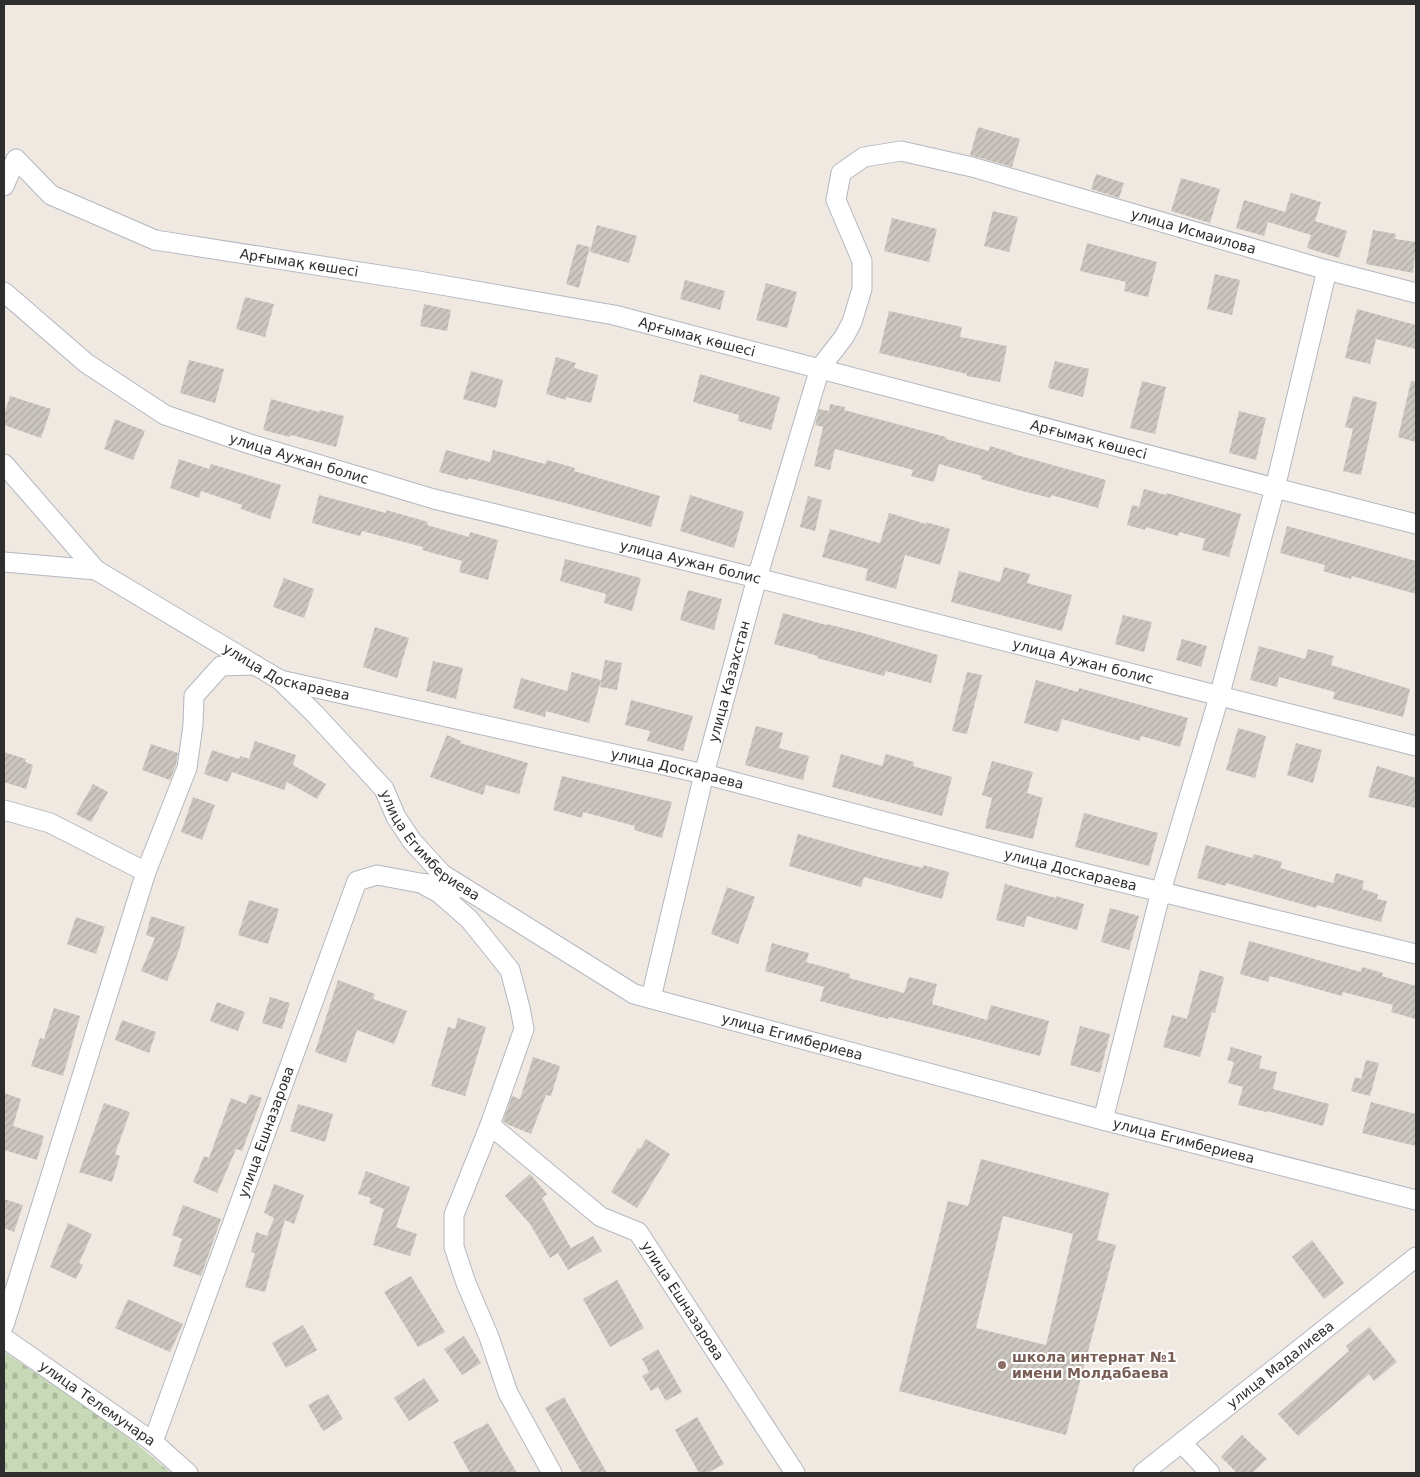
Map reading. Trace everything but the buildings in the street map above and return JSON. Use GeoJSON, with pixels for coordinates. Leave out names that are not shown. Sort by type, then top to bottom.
{"type":"FeatureCollection","features":[{"type":"Feature","properties":{"kind":"street","name":"улица Исмаилова"},"geometry":{"type":"LineString","coordinates":[[820,368],[848,330],[862,289],[862,261],[836,200],[841,173],[864,157],[901,152],[972,167],[1327,270],[1416,293]]}},
{"type":"Feature","properties":{"kind":"street","name":"Арғымақ көшесі"},"geometry":{"type":"LineString","coordinates":[[4,186],[16,159],[51,195],[155,240],[418,281],[614,315],[1416,524]]}},
{"type":"Feature","properties":{"kind":"street"},"geometry":{"type":"LineString","coordinates":[[1103,1120],[1161,891],[1219,697],[1275,488],[1327,270]]}},
{"type":"Feature","properties":{"kind":"street","name":"улица Аужан болис"},"geometry":{"type":"LineString","coordinates":[[4,292],[86,363],[166,415],[250,444],[434,499],[757,578],[1416,746]]}},
{"type":"Feature","properties":{"kind":"street","name":"улица Казахстан"},"geometry":{"type":"LineString","coordinates":[[651,998],[704,774],[757,578],[820,368]]}},
{"type":"Feature","properties":{"kind":"street","name":"улица Доскараева"},"geometry":{"type":"LineString","coordinates":[[4,464],[96,570],[280,680],[704,774],[1026,859],[1416,954]]}},
{"type":"Feature","properties":{"kind":"street"},"geometry":{"type":"LineString","coordinates":[[4,562],[96,570]]}},
{"type":"Feature","properties":{"kind":"street"},"geometry":{"type":"LineString","coordinates":[[4,1325],[146,872],[187,768],[193,725],[194,696],[221,666],[255,664]]}},
{"type":"Feature","properties":{"kind":"street","name":"улица Егимбериева"},"geometry":{"type":"LineString","coordinates":[[280,680],[315,714],[384,790],[396,817],[412,841],[442,874],[634,994],[1103,1120],[1416,1200]]}},
{"type":"Feature","properties":{"kind":"street"},"geometry":{"type":"LineString","coordinates":[[4,810],[50,823],[146,872]]}},
{"type":"Feature","properties":{"kind":"street","name":"улица Ешназарова"},"geometry":{"type":"LineString","coordinates":[[153,1442],[357,881],[377,875],[467,889]]}},
{"type":"Feature","properties":{"kind":"street","name":"улица Ешназарова"},"geometry":{"type":"LineString","coordinates":[[420,883],[439,892],[469,920],[510,970],[524,1028],[490,1125],[454,1215],[454,1248],[466,1283],[489,1337],[508,1393],[552,1473]]}},
{"type":"Feature","properties":{"kind":"street","name":"улица Ешназарова"},"geometry":{"type":"LineString","coordinates":[[490,1125],[601,1217],[638,1232],[795,1473]]}},
{"type":"Feature","properties":{"kind":"street","name":"улица Мадалиева"},"geometry":{"type":"LineString","coordinates":[[1144,1473],[1416,1257]]}},
{"type":"Feature","properties":{"kind":"street","name":"улица Телемунара"},"geometry":{"type":"LineString","coordinates":[[4,1338],[153,1442],[188,1473]]}},
{"type":"Feature","properties":{"kind":"street"},"geometry":{"type":"LineString","coordinates":[[1182,1443],[1210,1473]]}},
{"type":"Feature","properties":{"kind":"green space"},"geometry":{"type":"Polygon","coordinates":[[[4,1352],[112,1423],[171,1473],[4,1473],[4,1352]]]}},
{"type":"Feature","properties":{"kind":"place","name":"школа интернат №1 имени Молдабаева"},"geometry":{"type":"Point","coordinates":[1002,1365]}}]}
